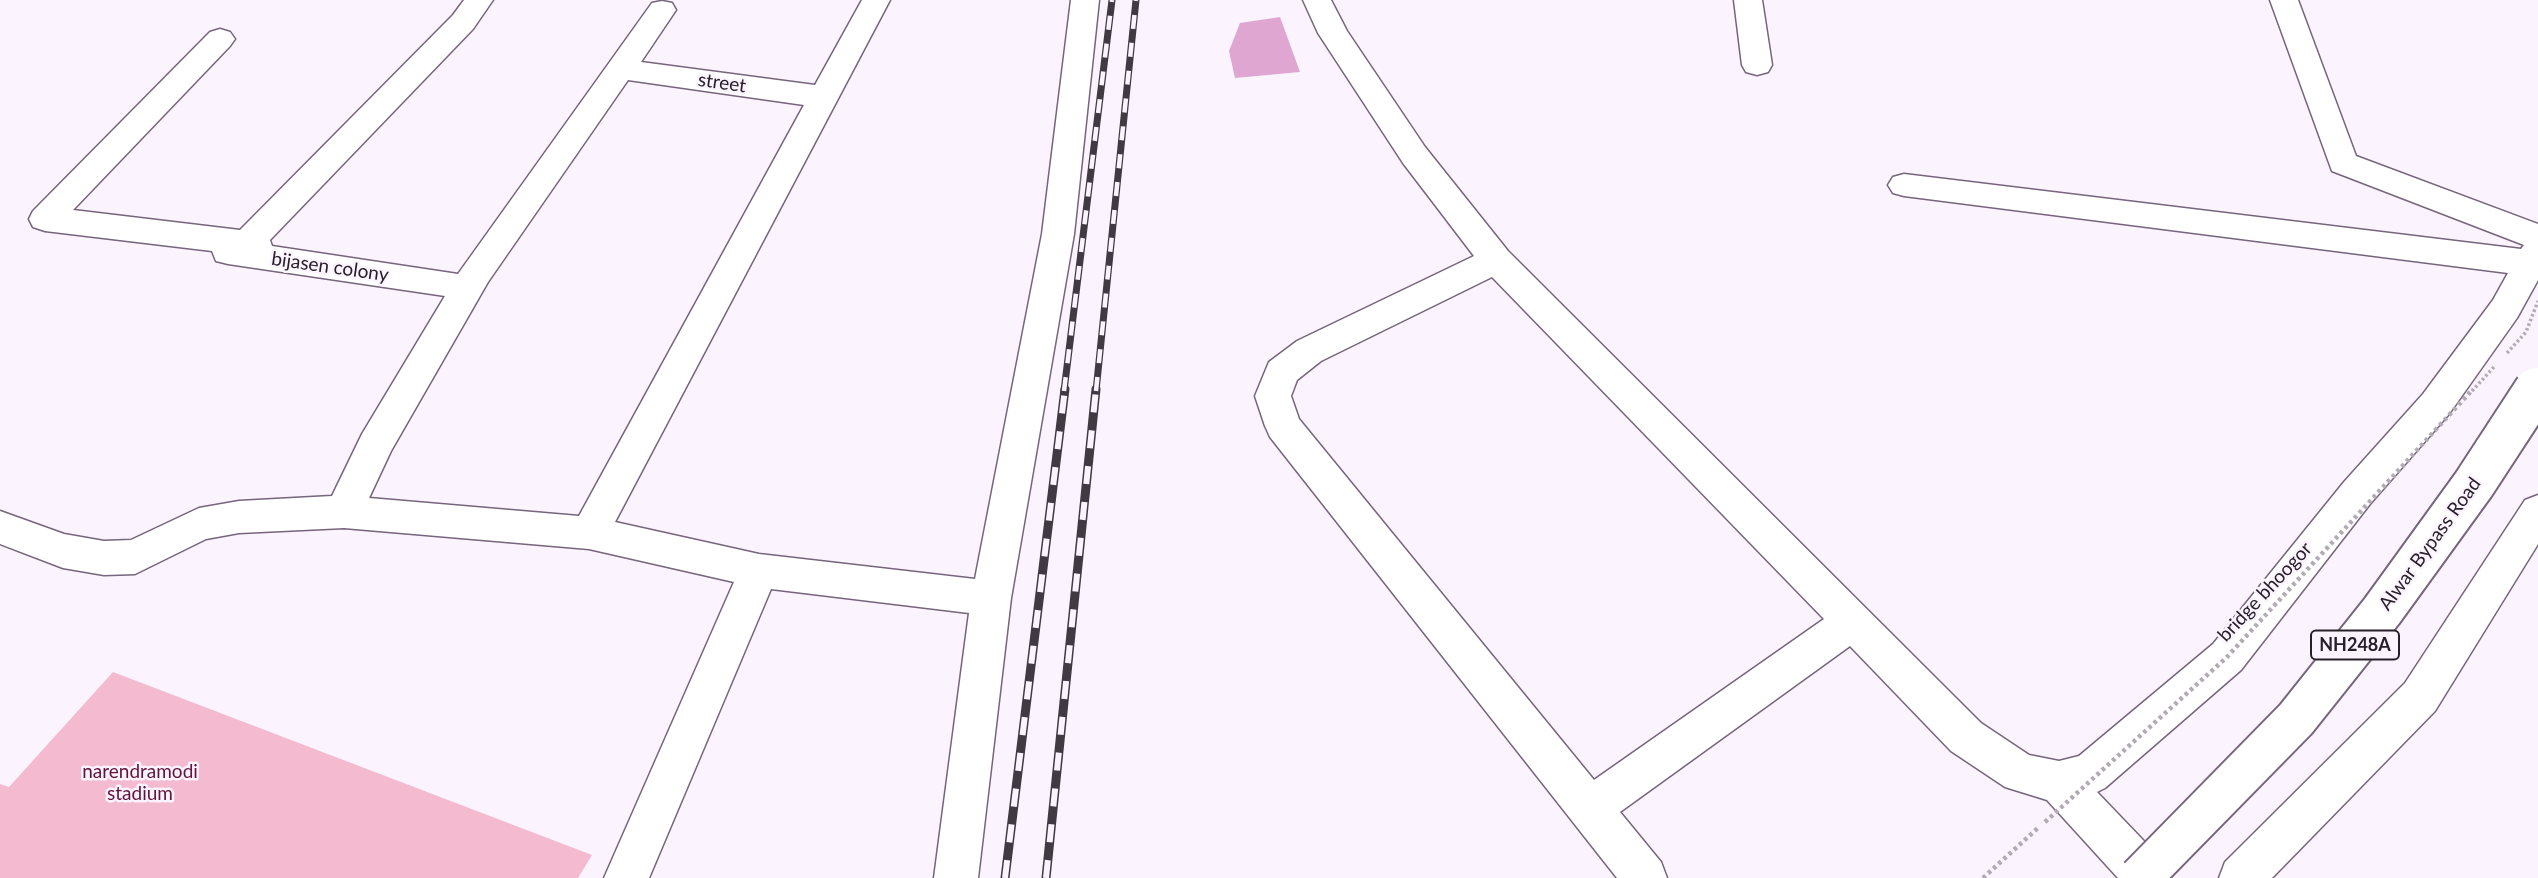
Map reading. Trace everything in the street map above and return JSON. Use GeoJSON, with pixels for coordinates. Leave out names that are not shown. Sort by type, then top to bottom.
{"type":"FeatureCollection","features":[{"type":"Feature","properties":{"kind":"highway","name":"Alwar Bypass Road"},"geometry":{"type":"LineString","coordinates":[[2140,878],[2296,719],[2435,537],[2538,386]]}},
{"type":"Feature","properties":{"kind":"street"},"geometry":{"type":"LineString","coordinates":[[220,38],[45,219],[247,243],[463,22],[479,0]]}},
{"type":"Feature","properties":{"kind":"street"},"geometry":{"type":"LineString","coordinates":[[589,533],[876,0]]}},
{"type":"Feature","properties":{"kind":"street"},"geometry":{"type":"LineString","coordinates":[[956,878],[991,598],[1058,234],[1085,0]]}},
{"type":"Feature","properties":{"kind":"street"},"geometry":{"type":"LineString","coordinates":[[1317,0],[1333,33],[1414,155],[1496,260],[1966,737],[2020,773],[2059,782],[2091,774],[2227,657],[2357,494],[2436,404],[2505,309],[2535,250]]}},
{"type":"Feature","properties":{"kind":"street"},"geometry":{"type":"LineString","coordinates":[[1748,0],[1758,65]]}},
{"type":"Feature","properties":{"kind":"street"},"geometry":{"type":"LineString","coordinates":[[2284,0],[2343,163],[2535,250]]}},
{"type":"Feature","properties":{"kind":"street"},"geometry":{"type":"LineString","coordinates":[[344,512],[375,445],[465,279],[662,10]]}},
{"type":"Feature","properties":{"kind":"street","name":"street"},"geometry":{"type":"LineString","coordinates":[[620,69],[824,97]]}},
{"type":"Feature","properties":{"kind":"street"},"geometry":{"type":"LineString","coordinates":[[1904,185],[2535,250]]}},
{"type":"Feature","properties":{"kind":"street","name":"bijasen colony"},"geometry":{"type":"LineString","coordinates":[[247,243],[228,252],[465,279]]}},
{"type":"Feature","properties":{"kind":"street"},"geometry":{"type":"LineString","coordinates":[[1496,260],[1309,351],[1282,372],[1273,396],[1283,426],[1645,878]]}},
{"type":"Feature","properties":{"kind":"street"},"geometry":{"type":"LineString","coordinates":[[2241,878],[2420,697],[2538,510]]}},
{"type":"Feature","properties":{"kind":"street"},"geometry":{"type":"LineString","coordinates":[[0,527],[63,551],[104,558],[135,557],[199,524],[239,517],[344,512],[589,533],[759,571],[991,598]]}},
{"type":"Feature","properties":{"kind":"street"},"geometry":{"type":"LineString","coordinates":[[626,878],[759,571]]}},
{"type":"Feature","properties":{"kind":"street"},"geometry":{"type":"LineString","coordinates":[[1590,808],[1852,622]]}},
{"type":"Feature","properties":{"kind":"street"},"geometry":{"type":"LineString","coordinates":[[2059,782],[2148,878]]}},
{"type":"Feature","properties":{"kind":"path","name":"bridge bhoogor"},"geometry":{"type":"LineString","coordinates":[[1983,878],[2227,657],[2526,332],[2538,301]]}},
{"type":"Feature","properties":{"kind":"green space","name":"narendramodi stadium"},"geometry":{"type":"Polygon","coordinates":[[[113,672],[592,855],[578,878],[0,878],[0,784],[9,787],[113,672]]]}},
{"type":"Feature","properties":{"kind":"building"},"geometry":{"type":"Polygon","coordinates":[[[1280,17],[1300,72],[1235,78],[1229,51],[1240,23],[1280,17]]]}},
{"type":"Feature","properties":{"kind":"railway"},"geometry":{"type":"LineString","coordinates":[[1064,391],[1112,0]]}},
{"type":"Feature","properties":{"kind":"railway"},"geometry":{"type":"LineString","coordinates":[[1096,391],[1136,0]]}},
{"type":"Feature","properties":{"kind":"railway"},"geometry":{"type":"LineString","coordinates":[[1005,878],[1065,389]]}},
{"type":"Feature","properties":{"kind":"railway"},"geometry":{"type":"LineString","coordinates":[[1046,878],[1096,389]]}}]}
